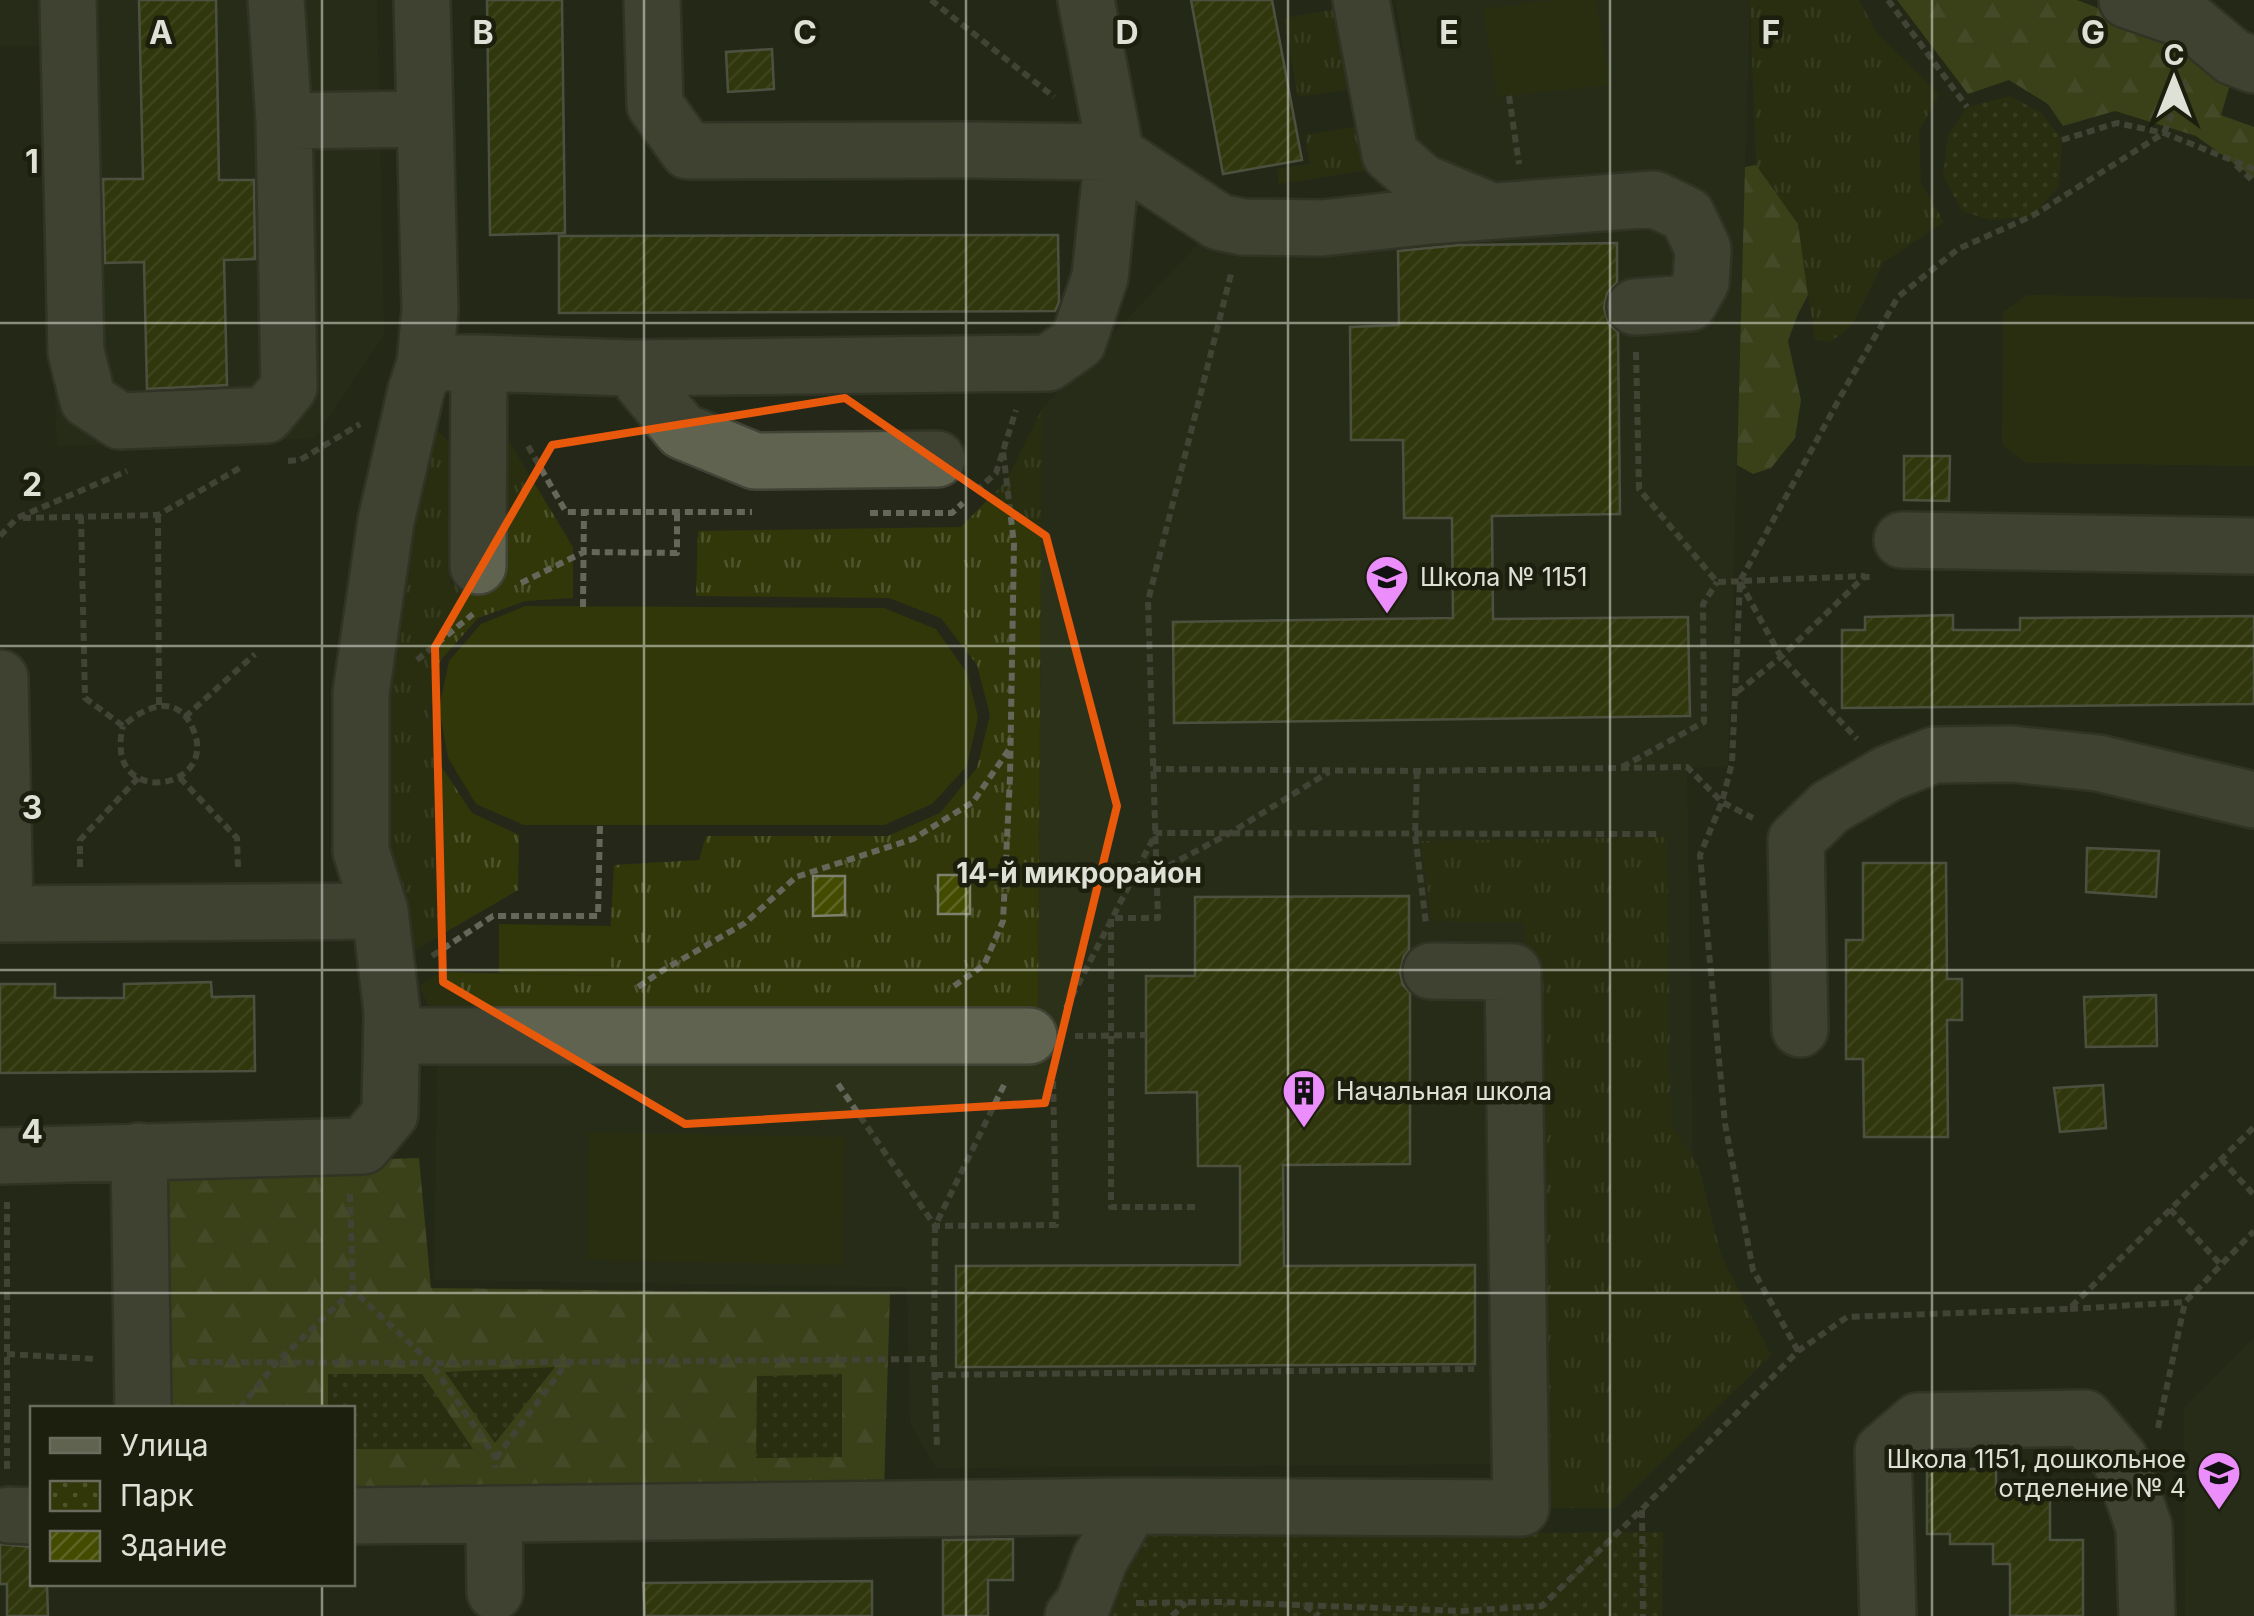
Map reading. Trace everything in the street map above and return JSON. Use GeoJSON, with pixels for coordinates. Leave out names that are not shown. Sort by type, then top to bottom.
{"type":"FeatureCollection","features":[{"type":"Feature","properties":{"kind":"lane"},"geometry":{"type":"LineString","coordinates":[[68,0],[76,352],[88,400],[120,421],[266,415],[289,387],[284,121],[276,0]]}},
{"type":"Feature","properties":{"kind":"lane"},"geometry":{"type":"LineString","coordinates":[[4,1156],[363,1146],[390,1114],[390,1010],[380,912],[361,851],[362,693],[386,520],[425,364],[430,310],[422,0]]}},
{"type":"Feature","properties":{"kind":"lane"},"geometry":{"type":"LineString","coordinates":[[652,0],[655,105],[688,151],[1114,152],[1220,222],[1243,227],[1322,228],[1654,199],[1687,215],[1703,249],[1701,282],[1689,303],[1635,307]]}},
{"type":"Feature","properties":{"kind":"lane"},"geometry":{"type":"LineString","coordinates":[[425,364],[630,368],[1048,364],[1078,342],[1100,277],[1114,152],[1086,0]]}},
{"type":"Feature","properties":{"kind":"lane"},"geometry":{"type":"LineString","coordinates":[[1362,0],[1369,102],[1390,154],[1422,182],[1509,210]]}},
{"type":"Feature","properties":{"kind":"lane"},"geometry":{"type":"LineString","coordinates":[[2127,0],[2196,11],[2233,57],[2254,65]]}},
{"type":"Feature","properties":{"kind":"lane"},"geometry":{"type":"LineString","coordinates":[[284,121],[425,118]]}},
{"type":"Feature","properties":{"kind":"lane"},"geometry":{"type":"LineString","coordinates":[[479,363],[489,588]]}},
{"type":"Feature","properties":{"kind":"lane"},"geometry":{"type":"LineString","coordinates":[[630,368],[682,431],[756,461],[937,459]]}},
{"type":"Feature","properties":{"kind":"lane"},"geometry":{"type":"LineString","coordinates":[[1883,565],[2254,546]]}},
{"type":"Feature","properties":{"kind":"lane"},"geometry":{"type":"LineString","coordinates":[[0,678],[2,914],[380,912]]}},
{"type":"Feature","properties":{"kind":"lane"},"geometry":{"type":"LineString","coordinates":[[1800,1029],[1796,840],[1830,807],[1889,773],[1934,755],[2012,754],[2098,763],[2254,800]]}},
{"type":"Feature","properties":{"kind":"lane"},"geometry":{"type":"LineString","coordinates":[[355,1516],[1130,1506],[1521,1508],[1514,972],[1431,971]]}},
{"type":"Feature","properties":{"kind":"lane"},"geometry":{"type":"LineString","coordinates":[[390,1010],[806,1038],[1040,1036]]}},
{"type":"Feature","properties":{"kind":"lane"},"geometry":{"type":"LineString","coordinates":[[139,1151],[143,1385]]}},
{"type":"Feature","properties":{"kind":"lane"},"geometry":{"type":"LineString","coordinates":[[1888,1616],[1882,1451],[1918,1421],[2085,1418],[2120,1459],[2144,1527],[2146,1616]]}},
{"type":"Feature","properties":{"kind":"lane"},"geometry":{"type":"LineString","coordinates":[[1078,1610],[1100,1559],[1130,1506]]}},
{"type":"Feature","properties":{"kind":"lane"},"geometry":{"type":"LineString","coordinates":[[494,1514],[495,1592]]}},
{"type":"Feature","properties":{"kind":"path"},"geometry":{"type":"LineString","coordinates":[[931,0],[1056,98]]}},
{"type":"Feature","properties":{"kind":"path"},"geometry":{"type":"LineString","coordinates":[[1888,0],[1968,107]]}},
{"type":"Feature","properties":{"kind":"path"},"geometry":{"type":"LineString","coordinates":[[1798,1351],[1753,1270],[1725,1124],[1700,856],[1722,802],[1732,764],[1740,581],[1898,297],[1958,250],[2032,216],[2164,133],[2194,64],[2196,11]]}},
{"type":"Feature","properties":{"kind":"path"},"geometry":{"type":"LineString","coordinates":[[1509,96],[1509,210]]}},
{"type":"Feature","properties":{"kind":"path"},"geometry":{"type":"LineString","coordinates":[[2062,140],[2117,123],[2164,133],[2254,169]]}},
{"type":"Feature","properties":{"kind":"path"},"geometry":{"type":"LineString","coordinates":[[2232,161],[2254,182]]}},
{"type":"Feature","properties":{"kind":"path"},"geometry":{"type":"LineString","coordinates":[[1111,918],[1158,918],[1148,601],[1243,227]]}},
{"type":"Feature","properties":{"kind":"path"},"geometry":{"type":"LineString","coordinates":[[1635,307],[1639,489],[1718,582]]}},
{"type":"Feature","properties":{"kind":"path"},"geometry":{"type":"LineString","coordinates":[[952,988],[984,964],[1003,920],[1014,544],[1003,450]]}},
{"type":"Feature","properties":{"kind":"path"},"geometry":{"type":"LineString","coordinates":[[17,518],[158,515],[252,461]]}},
{"type":"Feature","properties":{"kind":"path"},"geometry":{"type":"LineString","coordinates":[[583,607],[584,512]]}},
{"type":"Feature","properties":{"kind":"path"},"geometry":{"type":"LineString","coordinates":[[413,663],[489,588],[584,552],[676,553],[676,512]]}},
{"type":"Feature","properties":{"kind":"path"},"geometry":{"type":"LineString","coordinates":[[158,515],[159,705]]}},
{"type":"Feature","properties":{"kind":"path"},"geometry":{"type":"LineString","coordinates":[[81,516],[85,698],[123,726]]}},
{"type":"Feature","properties":{"kind":"path"},"geometry":{"type":"LineString","coordinates":[[1718,582],[1883,565]]}},
{"type":"Feature","properties":{"kind":"path"},"geometry":{"type":"LineString","coordinates":[[1736,693],[1883,565]]}},
{"type":"Feature","properties":{"kind":"path"},"geometry":{"type":"LineString","coordinates":[[1740,581],[1780,656],[1889,773]]}},
{"type":"Feature","properties":{"kind":"path"},"geometry":{"type":"LineString","coordinates":[[1621,768],[1704,722],[1703,604],[1718,582]]}},
{"type":"Feature","properties":{"kind":"path"},"geometry":{"type":"LineString","coordinates":[[185,718],[255,654]]}},
{"type":"Feature","properties":{"kind":"path"},"geometry":{"type":"LineString","coordinates":[[159,705],[178,710],[192,726],[198,744],[193,763],[180,778],[161,785],[138,778],[124,764],[118,745],[123,726],[137,713],[159,705]]}},
{"type":"Feature","properties":{"kind":"path"},"geometry":{"type":"LineString","coordinates":[[650,992],[632,992],[745,923],[796,877],[914,839],[973,802],[1011,747]]}},
{"type":"Feature","properties":{"kind":"path"},"geometry":{"type":"LineString","coordinates":[[1153,769],[1686,767],[1722,802],[1796,840]]}},
{"type":"Feature","properties":{"kind":"path"},"geometry":{"type":"LineString","coordinates":[[1157,872],[1230,833],[1331,770]]}},
{"type":"Feature","properties":{"kind":"path"},"geometry":{"type":"LineString","coordinates":[[1417,771],[1415,834],[1431,971]]}},
{"type":"Feature","properties":{"kind":"path"},"geometry":{"type":"LineString","coordinates":[[80,914],[80,840],[138,778]]}},
{"type":"Feature","properties":{"kind":"path"},"geometry":{"type":"LineString","coordinates":[[180,778],[237,838],[239,913]]}},
{"type":"Feature","properties":{"kind":"path"},"geometry":{"type":"LineString","coordinates":[[390,1010],[493,916],[598,916],[600,825]]}},
{"type":"Feature","properties":{"kind":"path"},"geometry":{"type":"LineString","coordinates":[[1156,833],[1658,834]]}},
{"type":"Feature","properties":{"kind":"path"},"geometry":{"type":"LineString","coordinates":[[937,1448],[935,1226],[1156,833]]}},
{"type":"Feature","properties":{"kind":"path"},"geometry":{"type":"LineString","coordinates":[[1111,918],[1112,1207],[1195,1207]]}},
{"type":"Feature","properties":{"kind":"path"},"geometry":{"type":"LineString","coordinates":[[1040,1036],[1146,1035]]}},
{"type":"Feature","properties":{"kind":"path"},"geometry":{"type":"LineString","coordinates":[[935,1226],[1056,1225],[1040,1036]]}},
{"type":"Feature","properties":{"kind":"path"},"geometry":{"type":"LineString","coordinates":[[806,1038],[935,1226]]}},
{"type":"Feature","properties":{"kind":"path"},"geometry":{"type":"LineString","coordinates":[[2069,1308],[2254,1127]]}},
{"type":"Feature","properties":{"kind":"path"},"geometry":{"type":"LineString","coordinates":[[348,1146],[354,1290],[431,1363],[496,1458]]}},
{"type":"Feature","properties":{"kind":"path"},"geometry":{"type":"LineString","coordinates":[[4,1156],[7,1354],[16,1503]]}},
{"type":"Feature","properties":{"kind":"path"},"geometry":{"type":"LineString","coordinates":[[2221,1159],[2254,1195]]}},
{"type":"Feature","properties":{"kind":"path"},"geometry":{"type":"LineString","coordinates":[[2170,1210],[2221,1265]]}},
{"type":"Feature","properties":{"kind":"path"},"geometry":{"type":"LineString","coordinates":[[2120,1459],[2160,1426],[2184,1302],[2254,1231]]}},
{"type":"Feature","properties":{"kind":"path"},"geometry":{"type":"LineString","coordinates":[[242,1406],[277,1362],[354,1290]]}},
{"type":"Feature","properties":{"kind":"path"},"geometry":{"type":"LineString","coordinates":[[1078,1610],[1186,1602],[1461,1613],[1542,1606],[1798,1351],[1847,1317],[2184,1302]]}},
{"type":"Feature","properties":{"kind":"path"},"geometry":{"type":"LineString","coordinates":[[7,1354],[143,1385],[277,1362],[934,1359]]}},
{"type":"Feature","properties":{"kind":"path"},"geometry":{"type":"LineString","coordinates":[[494,1514],[496,1458],[569,1360]]}},
{"type":"Feature","properties":{"kind":"path"},"geometry":{"type":"LineString","coordinates":[[935,1375],[1520,1369]]}},
{"type":"Feature","properties":{"kind":"path"},"geometry":{"type":"LineString","coordinates":[[1642,1509],[1643,1616]]}},
{"type":"Feature","properties":{"kind":"path"},"geometry":{"type":"LineString","coordinates":[[1172,1616],[1186,1602]]}},
{"type":"Feature","properties":{"kind":"path"},"geometry":{"type":"LineString","coordinates":[[1219,1602],[1219,1616]]}},
{"type":"Feature","properties":{"kind":"path"},"geometry":{"type":"LineString","coordinates":[[1304,1605],[1319,1616]]}},
{"type":"Feature","properties":{"kind":"path"},"geometry":{"type":"LineString","coordinates":[[1542,1606],[1551,1616]]}},
{"type":"Feature","properties":{"kind":"highlighted area"},"geometry":{"type":"Polygon","coordinates":[[[845,398],[1046,536],[1117,806],[1045,1103],[685,1124],[443,982],[435,647],[552,445],[845,398]]]}},
{"type":"Feature","properties":{"kind":"shaded area"},"geometry":{"type":"Polygon","coordinates":[[[0,0],[377,0],[384,334],[315,438],[57,446],[40,46],[0,46],[0,0]]]}},
{"type":"Feature","properties":{"kind":"shaded area","name":"Школа № 1151"},"geometry":{"type":"Polygon","coordinates":[[[1396,0],[1750,0],[1728,766],[1687,768],[1696,1379],[1521,1464],[936,1468],[910,1423],[907,1287],[434,1280],[438,1025],[1038,1019],[1042,409],[1235,205],[1424,200],[1396,0]]]}},
{"type":"Feature","properties":{"kind":"shaded area","name":"Школа 1151, дошкольное отделение № 4"},"geometry":{"type":"Polygon","coordinates":[[[2254,1338],[2254,1616],[2185,1616],[2184,1407],[2254,1338]]]}},
{"type":"Feature","properties":{"kind":"green space"},"geometry":{"type":"Polygon","coordinates":[[[1552,0],[1596,0],[1611,85],[1498,97],[1483,9],[1552,0]]]}},
{"type":"Feature","properties":{"kind":"green space"},"geometry":{"type":"Polygon","coordinates":[[[1750,0],[1859,0],[1877,33],[1939,94],[1919,131],[1921,183],[1944,222],[1884,262],[1852,325],[1831,342],[1815,340],[1798,224],[1756,165],[1750,0]]]}},
{"type":"Feature","properties":{"kind":"green space"},"geometry":{"type":"Polygon","coordinates":[[[1897,0],[2077,0],[2134,22],[2232,78],[2221,115],[2254,127],[2254,178],[2196,136],[2115,111],[2063,126],[2048,104],[2009,80],[1968,94],[1897,0]]]}},
{"type":"Feature","properties":{"kind":"green space"},"geometry":{"type":"Polygon","coordinates":[[[1338,9],[1353,89],[1298,97],[1284,18],[1338,9]]]}},
{"type":"Feature","properties":{"kind":"green space"},"geometry":{"type":"Polygon","coordinates":[[[2010,96],[2042,113],[2062,140],[2059,186],[2032,216],[1990,220],[1962,211],[1943,176],[1948,135],[1967,107],[2010,96]]]}},
{"type":"Feature","properties":{"kind":"green space"},"geometry":{"type":"Polygon","coordinates":[[[1360,126],[1368,170],[1279,184],[1277,169],[1310,164],[1305,135],[1360,126]]]}},
{"type":"Feature","properties":{"kind":"green space"},"geometry":{"type":"Polygon","coordinates":[[[1756,165],[1798,224],[1808,295],[1788,341],[1801,400],[1795,438],[1771,468],[1753,474],[1737,465],[1745,167],[1756,165]]]}},
{"type":"Feature","properties":{"kind":"green space"},"geometry":{"type":"Polygon","coordinates":[[[2028,295],[2254,299],[2254,466],[2026,463],[2002,445],[2003,312],[2028,295]]]}},
{"type":"Feature","properties":{"kind":"green space"},"geometry":{"type":"Polygon","coordinates":[[[1042,409],[1038,1019],[438,1025],[419,986],[441,972],[608,976],[614,865],[699,860],[706,836],[888,836],[940,813],[977,768],[990,715],[977,665],[941,618],[889,598],[696,596],[698,531],[961,527],[1006,481],[1042,409]]]}},
{"type":"Feature","properties":{"kind":"green space"},"geometry":{"type":"Polygon","coordinates":[[[490,410],[573,547],[573,598],[525,601],[478,618],[440,661],[430,710],[439,763],[472,813],[519,835],[518,890],[415,950],[378,853],[376,761],[421,436],[438,431],[452,445],[450,584],[489,584],[490,410]]]}},
{"type":"Feature","properties":{"kind":"green space"},"geometry":{"type":"Polygon","coordinates":[[[525,606],[884,608],[936,629],[967,673],[978,717],[967,766],[932,804],[884,825],[524,825],[476,804],[448,758],[439,708],[449,661],[481,624],[525,606]]]}},
{"type":"Feature","properties":{"kind":"green space"},"geometry":{"type":"Polygon","coordinates":[[[1667,837],[1671,1124],[1699,1168],[1721,1255],[1771,1355],[1615,1508],[1530,1508],[1524,923],[1432,921],[1421,841],[1667,837]]]}},
{"type":"Feature","properties":{"kind":"green space"},"geometry":{"type":"Polygon","coordinates":[[[499,924],[611,926],[609,976],[499,973],[499,924]]]}},
{"type":"Feature","properties":{"kind":"green space"},"geometry":{"type":"Polygon","coordinates":[[[589,1132],[845,1137],[843,1265],[587,1260],[589,1132]]]}},
{"type":"Feature","properties":{"kind":"green space"},"geometry":{"type":"Polygon","coordinates":[[[419,1158],[431,1288],[890,1294],[884,1491],[355,1503],[355,1406],[153,1406],[152,1167],[419,1158]]]}},
{"type":"Feature","properties":{"kind":"green space"},"geometry":{"type":"Polygon","coordinates":[[[555,1367],[495,1443],[445,1372],[555,1367]]]}},
{"type":"Feature","properties":{"kind":"green space"},"geometry":{"type":"Polygon","coordinates":[[[328,1374],[422,1374],[473,1449],[355,1449],[355,1406],[328,1406],[328,1374]]]}},
{"type":"Feature","properties":{"kind":"green space"},"geometry":{"type":"Polygon","coordinates":[[[842,1374],[842,1457],[756,1458],[757,1376],[842,1374]]]}},
{"type":"Feature","properties":{"kind":"green space"},"geometry":{"type":"Polygon","coordinates":[[[1663,1532],[1662,1616],[1105,1616],[1127,1536],[1663,1532]]]}},
{"type":"Feature","properties":{"kind":"building"},"geometry":{"type":"Polygon","coordinates":[[[139,0],[216,0],[219,180],[254,180],[255,259],[224,260],[227,385],[147,389],[144,262],[105,263],[103,179],[143,179],[139,0]]]}},
{"type":"Feature","properties":{"kind":"building"},"geometry":{"type":"Polygon","coordinates":[[[487,0],[562,0],[565,233],[490,235],[487,0]]]}},
{"type":"Feature","properties":{"kind":"building"},"geometry":{"type":"Polygon","coordinates":[[[1191,0],[1272,0],[1302,160],[1223,174],[1191,0]]]}},
{"type":"Feature","properties":{"kind":"building"},"geometry":{"type":"Polygon","coordinates":[[[772,49],[774,89],[728,92],[726,52],[772,49]]]}},
{"type":"Feature","properties":{"kind":"building"},"geometry":{"type":"Polygon","coordinates":[[[1058,235],[1059,302],[1055,311],[559,313],[559,236],[1058,235]]]}},
{"type":"Feature","properties":{"kind":"building"},"geometry":{"type":"Polygon","coordinates":[[[1617,243],[1617,282],[1607,293],[1604,308],[1609,324],[1618,332],[1620,514],[1492,516],[1493,619],[1688,617],[1690,716],[1174,723],[1173,622],[1453,618],[1452,518],[1404,518],[1403,440],[1351,440],[1350,327],[1399,325],[1398,251],[1460,245],[1617,243]]]}},
{"type":"Feature","properties":{"kind":"building"},"geometry":{"type":"Polygon","coordinates":[[[1904,456],[1950,456],[1949,501],[1904,500],[1904,456]]]}},
{"type":"Feature","properties":{"kind":"building"},"geometry":{"type":"Polygon","coordinates":[[[1953,615],[1953,630],[2020,630],[2020,618],[2254,616],[2254,704],[1842,708],[1842,630],[1865,630],[1865,617],[1953,615]]]}},
{"type":"Feature","properties":{"kind":"building"},"geometry":{"type":"Polygon","coordinates":[[[2087,848],[2159,851],[2156,897],[2086,892],[2087,848]]]}},
{"type":"Feature","properties":{"kind":"building"},"geometry":{"type":"Polygon","coordinates":[[[1863,863],[1946,863],[1947,979],[1962,979],[1962,1020],[1947,1020],[1948,1137],[1864,1137],[1863,1059],[1846,1059],[1846,940],[1863,940],[1863,863]]]}},
{"type":"Feature","properties":{"kind":"building"},"geometry":{"type":"Polygon","coordinates":[[[938,875],[970,875],[970,914],[938,914],[938,875]]]}},
{"type":"Feature","properties":{"kind":"building"},"geometry":{"type":"Polygon","coordinates":[[[813,876],[845,876],[845,915],[813,916],[813,876]]]}},
{"type":"Feature","properties":{"kind":"building","name":"Начальная школа"},"geometry":{"type":"Polygon","coordinates":[[[1409,896],[1409,950],[1400,972],[1403,985],[1410,992],[1410,1164],[1283,1165],[1284,1266],[1475,1265],[1475,1364],[956,1367],[956,1266],[1240,1265],[1240,1166],[1198,1166],[1197,1092],[1146,1093],[1146,976],[1195,976],[1195,897],[1409,896]]]}},
{"type":"Feature","properties":{"kind":"building"},"geometry":{"type":"Polygon","coordinates":[[[211,982],[212,997],[254,996],[255,1071],[0,1073],[0,984],[55,984],[55,998],[124,998],[124,984],[211,982]]]}},
{"type":"Feature","properties":{"kind":"building"},"geometry":{"type":"Polygon","coordinates":[[[2156,995],[2157,1046],[2086,1047],[2084,997],[2156,995]]]}},
{"type":"Feature","properties":{"kind":"building"},"geometry":{"type":"Polygon","coordinates":[[[2103,1085],[2106,1128],[2060,1132],[2054,1088],[2103,1085]]]}},
{"type":"Feature","properties":{"kind":"building"},"geometry":{"type":"Polygon","coordinates":[[[1927,1469],[1996,1469],[1996,1494],[2050,1494],[2050,1540],[2083,1540],[2083,1616],[2010,1616],[2010,1564],[1993,1564],[1993,1544],[1950,1544],[1950,1534],[1927,1534],[1927,1469]]]}},
{"type":"Feature","properties":{"kind":"building"},"geometry":{"type":"Polygon","coordinates":[[[1013,1539],[1013,1580],[988,1580],[988,1616],[943,1616],[943,1540],[1013,1539]]]}},
{"type":"Feature","properties":{"kind":"building"},"geometry":{"type":"Polygon","coordinates":[[[0,1544],[30,1547],[30,1586],[47,1586],[48,1616],[7,1616],[7,1584],[0,1584],[0,1544]]]}},
{"type":"Feature","properties":{"kind":"building"},"geometry":{"type":"Polygon","coordinates":[[[872,1581],[872,1616],[645,1616],[643,1583],[872,1581]]]}},
{"type":"Feature","properties":{"kind":"place","name":"Школа № 1151"},"geometry":{"type":"Point","coordinates":[1387,615]}},
{"type":"Feature","properties":{"kind":"place","name":"Начальная школа"},"geometry":{"type":"Point","coordinates":[1304,1129]}},
{"type":"Feature","properties":{"kind":"place","name":"Школа 1151, дошкольное отделение № 4"},"geometry":{"type":"Point","coordinates":[2219,1511]}},
{"type":"Feature","properties":{"kind":"district","name":"14-й микрорайон"},"geometry":{"type":"Point","coordinates":[1079,873]}}]}
